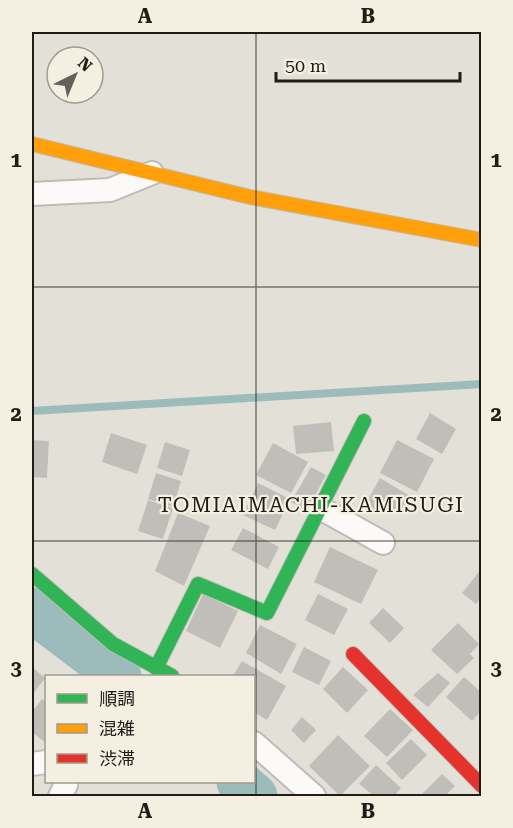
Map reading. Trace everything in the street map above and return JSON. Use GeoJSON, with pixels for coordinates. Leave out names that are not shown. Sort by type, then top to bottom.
{"type":"FeatureCollection","features":[{"type":"Feature","properties":{"kind":"street"},"geometry":{"type":"LineString","coordinates":[[32,144],[250,196],[482,240]]}},
{"type":"Feature","properties":{"kind":"street"},"geometry":{"type":"LineString","coordinates":[[32,194],[110,190],[154,172]]}},
{"type":"Feature","properties":{"kind":"street"},"geometry":{"type":"LineString","coordinates":[[156,668],[198,584],[267,613],[364,421]]}},
{"type":"Feature","properties":{"kind":"street"},"geometry":{"type":"LineString","coordinates":[[320,508],[383,543]]}},
{"type":"Feature","properties":{"kind":"street"},"geometry":{"type":"LineString","coordinates":[[32,574],[113,644],[170,675]]}},
{"type":"Feature","properties":{"kind":"street"},"geometry":{"type":"LineString","coordinates":[[353,654],[482,786]]}},
{"type":"Feature","properties":{"kind":"street"},"geometry":{"type":"LineString","coordinates":[[255,743],[314,796]]}},
{"type":"Feature","properties":{"kind":"building"},"geometry":{"type":"Polygon","coordinates":[[[430,413],[456,429],[442,454],[416,439],[430,413]]]}},
{"type":"Feature","properties":{"kind":"building"},"geometry":{"type":"Polygon","coordinates":[[[331,422],[334,451],[296,454],[293,426],[331,422]]]}},
{"type":"Feature","properties":{"kind":"building"},"geometry":{"type":"Polygon","coordinates":[[[111,433],[147,445],[137,474],[102,462],[111,433]]]}},
{"type":"Feature","properties":{"kind":"building"},"geometry":{"type":"Polygon","coordinates":[[[32,440],[49,441],[47,478],[32,477],[32,440]]]}},
{"type":"Feature","properties":{"kind":"building"},"geometry":{"type":"Polygon","coordinates":[[[397,440],[434,459],[417,492],[380,473],[397,440]]]}},
{"type":"Feature","properties":{"kind":"building"},"geometry":{"type":"Polygon","coordinates":[[[165,442],[190,450],[182,476],[157,468],[165,442]]]}},
{"type":"Feature","properties":{"kind":"building"},"geometry":{"type":"Polygon","coordinates":[[[273,443],[308,462],[291,493],[256,475],[273,443]]]}},
{"type":"Feature","properties":{"kind":"building"},"geometry":{"type":"Polygon","coordinates":[[[311,467],[326,475],[307,510],[291,502],[311,467]]]}},
{"type":"Feature","properties":{"kind":"building"},"geometry":{"type":"Polygon","coordinates":[[[156,473],[181,481],[173,507],[148,499],[156,473]]]}},
{"type":"Feature","properties":{"kind":"building"},"geometry":{"type":"Polygon","coordinates":[[[380,478],[410,496],[400,513],[386,504],[380,514],[365,505],[380,478]]]}},
{"type":"Feature","properties":{"kind":"building"},"geometry":{"type":"Polygon","coordinates":[[[258,483],[290,499],[275,530],[243,515],[258,483]]]}},
{"type":"Feature","properties":{"kind":"building"},"geometry":{"type":"Polygon","coordinates":[[[148,500],[173,508],[163,539],[138,531],[148,500]]]}},
{"type":"Feature","properties":{"kind":"building"},"geometry":{"type":"Polygon","coordinates":[[[178,513],[210,526],[184,586],[155,571],[178,513]]]}},
{"type":"Feature","properties":{"kind":"building"},"geometry":{"type":"Polygon","coordinates":[[[243,528],[279,547],[268,569],[231,550],[243,528]]]}},
{"type":"Feature","properties":{"kind":"building"},"geometry":{"type":"Polygon","coordinates":[[[330,547],[378,570],[361,604],[314,582],[330,547]]]}},
{"type":"Feature","properties":{"kind":"building"},"geometry":{"type":"Polygon","coordinates":[[[482,568],[482,597],[476,604],[462,593],[482,568]]]}},
{"type":"Feature","properties":{"kind":"building"},"geometry":{"type":"Polygon","coordinates":[[[203,594],[238,611],[220,648],[186,631],[203,594]]]}},
{"type":"Feature","properties":{"kind":"building"},"geometry":{"type":"Polygon","coordinates":[[[318,594],[348,609],[334,635],[305,620],[318,594]]]}},
{"type":"Feature","properties":{"kind":"building"},"geometry":{"type":"Polygon","coordinates":[[[383,608],[404,628],[390,643],[369,623],[383,608]]]}},
{"type":"Feature","properties":{"kind":"building"},"geometry":{"type":"Polygon","coordinates":[[[458,623],[479,644],[470,654],[474,658],[457,674],[431,650],[458,623]]]}},
{"type":"Feature","properties":{"kind":"building"},"geometry":{"type":"Polygon","coordinates":[[[260,625],[297,644],[281,674],[246,653],[260,625]]]}},
{"type":"Feature","properties":{"kind":"building"},"geometry":{"type":"Polygon","coordinates":[[[304,647],[331,661],[319,685],[292,672],[304,647]]]}},
{"type":"Feature","properties":{"kind":"building"},"geometry":{"type":"Polygon","coordinates":[[[242,661],[286,686],[267,720],[255,713],[255,675],[234,675],[242,661]]]}},
{"type":"Feature","properties":{"kind":"building"},"geometry":{"type":"Polygon","coordinates":[[[32,667],[45,678],[32,695],[32,667]]]}},
{"type":"Feature","properties":{"kind":"building"},"geometry":{"type":"Polygon","coordinates":[[[343,667],[368,690],[347,713],[323,689],[343,667]]]}},
{"type":"Feature","properties":{"kind":"building"},"geometry":{"type":"Polygon","coordinates":[[[438,673],[450,683],[428,707],[413,695],[438,673]]]}},
{"type":"Feature","properties":{"kind":"building"},"geometry":{"type":"Polygon","coordinates":[[[464,677],[482,693],[482,710],[472,721],[446,697],[464,677]]]}},
{"type":"Feature","properties":{"kind":"building"},"geometry":{"type":"Polygon","coordinates":[[[42,699],[45,701],[45,742],[32,732],[32,712],[42,699]]]}},
{"type":"Feature","properties":{"kind":"building"},"geometry":{"type":"Polygon","coordinates":[[[390,709],[413,730],[387,757],[364,736],[390,709]]]}},
{"type":"Feature","properties":{"kind":"building"},"geometry":{"type":"Polygon","coordinates":[[[302,717],[316,730],[304,743],[291,730],[302,717]]]}},
{"type":"Feature","properties":{"kind":"building"},"geometry":{"type":"Polygon","coordinates":[[[338,735],[370,766],[340,796],[309,766],[338,735]]]}},
{"type":"Feature","properties":{"kind":"building"},"geometry":{"type":"Polygon","coordinates":[[[411,739],[427,755],[402,780],[386,763],[411,739]]]}},
{"type":"Feature","properties":{"kind":"building"},"geometry":{"type":"Polygon","coordinates":[[[376,765],[401,788],[394,796],[374,796],[359,784],[376,765]]]}},
{"type":"Feature","properties":{"kind":"building"},"geometry":{"type":"Polygon","coordinates":[[[442,774],[455,786],[445,796],[420,796],[442,774]]]}},
{"type":"Feature","properties":{"kind":"waterway"},"geometry":{"type":"LineString","coordinates":[[32,411],[482,384]]}},
{"type":"Feature","properties":{"kind":"waterway"},"geometry":{"type":"LineString","coordinates":[[32,610],[118,675]]}},
{"type":"Feature","properties":{"kind":"waterway"},"geometry":{"type":"LineString","coordinates":[[240,783],[255,796]]}},
{"type":"Feature","properties":{"kind":"traffic: fast"},"geometry":{"type":"LineString","coordinates":[[156,668],[198,584],[267,613],[364,421]]}},
{"type":"Feature","properties":{"kind":"traffic: fast"},"geometry":{"type":"LineString","coordinates":[[32,574],[113,644],[170,675]]}},
{"type":"Feature","properties":{"kind":"traffic: slow"},"geometry":{"type":"LineString","coordinates":[[32,144],[250,197],[482,240]]}},
{"type":"Feature","properties":{"kind":"traffic: jam"},"geometry":{"type":"LineString","coordinates":[[353,654],[482,786]]}},
{"type":"Feature","properties":{"kind":"district","name":"TOMIAIMACHI-KAMISUGI"},"geometry":{"type":"Point","coordinates":[311,505]}}]}
